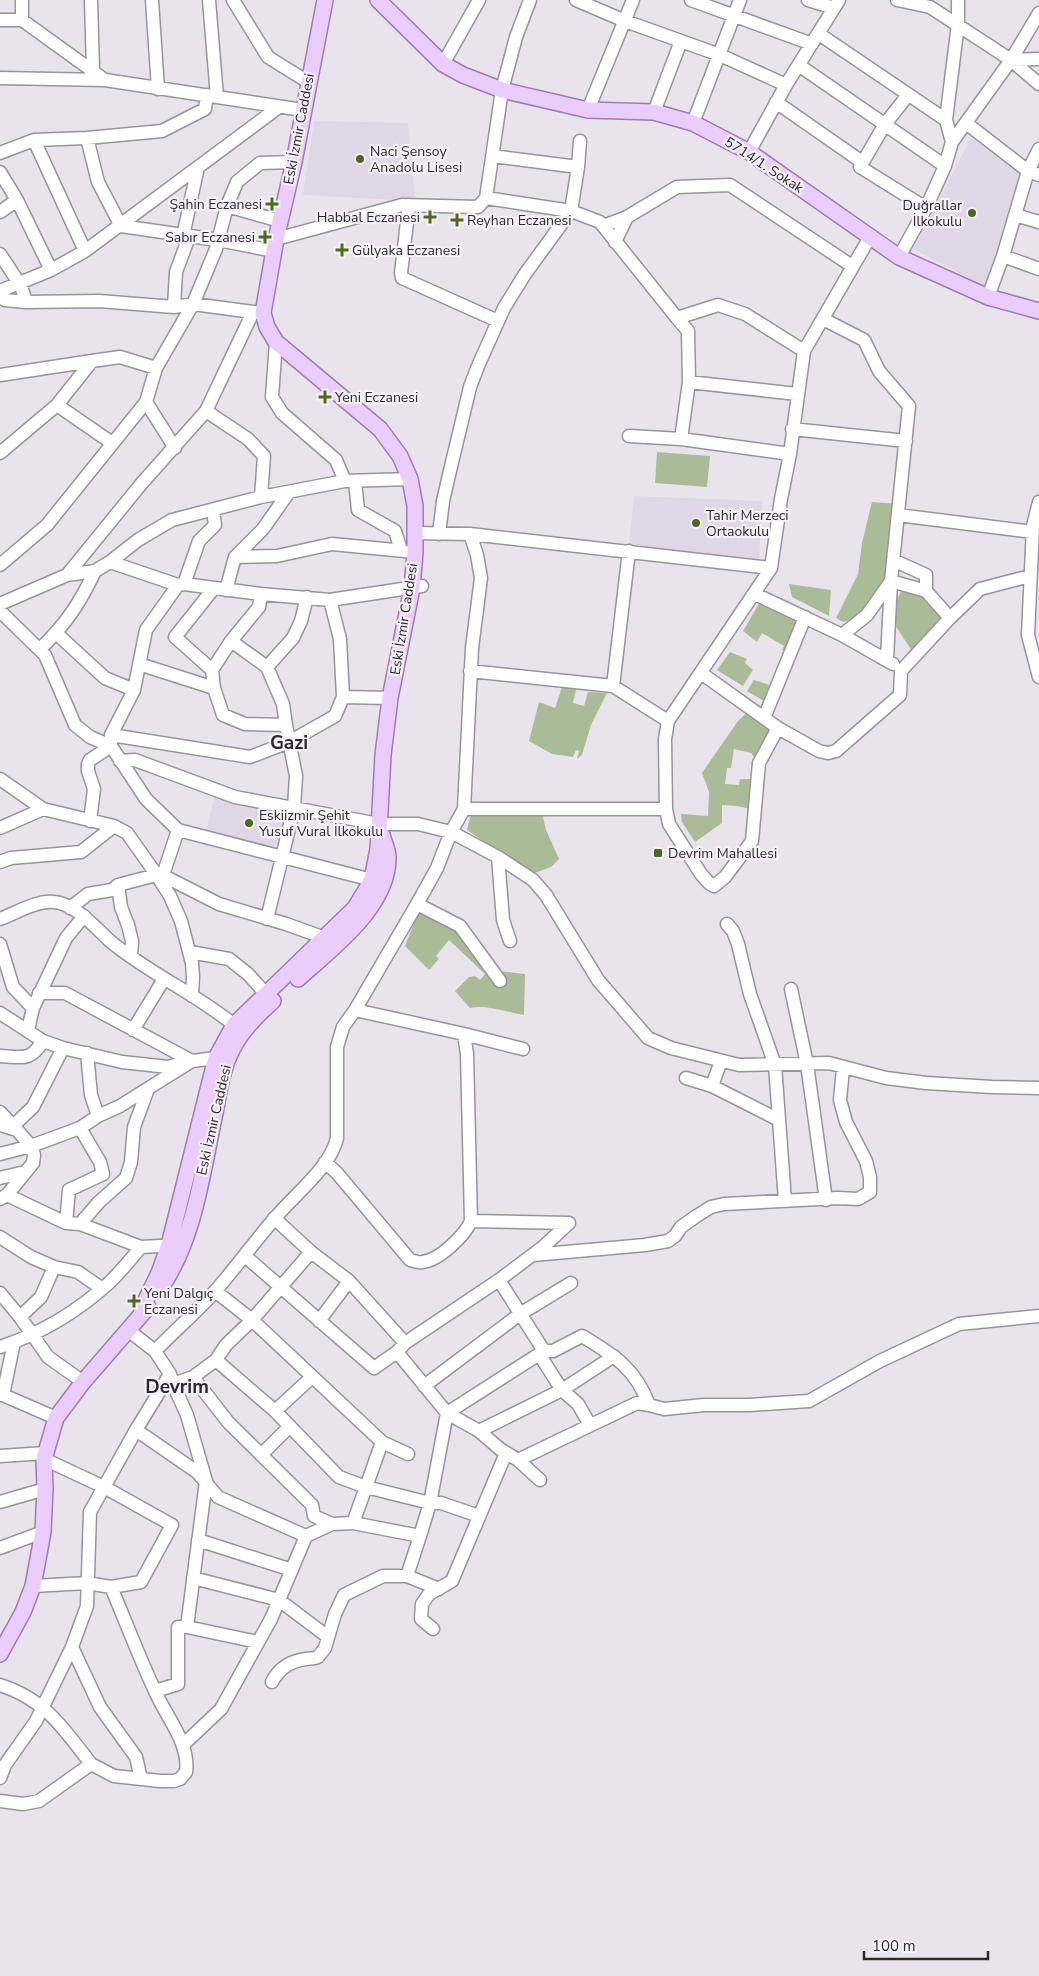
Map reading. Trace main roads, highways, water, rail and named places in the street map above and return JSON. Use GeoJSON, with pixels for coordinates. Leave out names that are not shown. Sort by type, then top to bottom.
{"type":"FeatureCollection","features":[{"type":"Feature","properties":{"kind":"main road","name":"Eski İzmir Caddesi"},"geometry":{"type":"LineString","coordinates":[[177,1245],[216,1058],[234,1025],[355,908],[372,880],[378,849],[383,755],[390,698],[417,587],[408,551],[426,534],[415,506],[410,479],[400,456],[380,428],[276,342],[258,312],[294,162],[325,0]]}},
{"type":"Feature","properties":{"kind":"main road","name":"5714/1. Sokak"},"geometry":{"type":"LineString","coordinates":[[378,0],[443,64],[463,75],[502,90],[588,110],[654,112],[693,123],[749,152],[899,257],[988,297],[1039,311]]}},
{"type":"Feature","properties":{"kind":"main road"},"geometry":{"type":"LineString","coordinates":[[258,312],[284,338],[394,431],[408,451],[418,473],[423,495],[426,534],[417,587]]}},
{"type":"Feature","properties":{"kind":"main road","name":"Eski İzmir Caddesi"},"geometry":{"type":"LineString","coordinates":[[0,1654],[23,1612],[32,1586],[43,1532],[44,1456],[56,1418],[83,1382],[141,1314],[159,1273],[177,1245],[194,1209],[223,1074],[231,1050],[260,1013],[362,919],[374,902],[384,880],[388,857],[379,824]]}},
{"type":"Feature","properties":{"kind":"place","name":"Naci Şensoy Anadolu Lisesi"},"geometry":{"type":"Point","coordinates":[360,159]}},
{"type":"Feature","properties":{"kind":"place","name":"Şahin Eczanesi"},"geometry":{"type":"Point","coordinates":[272,204]}},
{"type":"Feature","properties":{"kind":"place","name":"Duğrallar İlkokulu"},"geometry":{"type":"Point","coordinates":[972,213]}},
{"type":"Feature","properties":{"kind":"place","name":"Habbal Eczanesi"},"geometry":{"type":"Point","coordinates":[430,217]}},
{"type":"Feature","properties":{"kind":"place","name":"Reyhan Eczanesi"},"geometry":{"type":"Point","coordinates":[457,220]}},
{"type":"Feature","properties":{"kind":"place","name":"Sabır Eczanesi"},"geometry":{"type":"Point","coordinates":[265,237]}},
{"type":"Feature","properties":{"kind":"place","name":"Gülyaka Eczanesi"},"geometry":{"type":"Point","coordinates":[342,250]}},
{"type":"Feature","properties":{"kind":"place","name":"Yeni Eczanesi"},"geometry":{"type":"Point","coordinates":[325,397]}},
{"type":"Feature","properties":{"kind":"place","name":"Tahir Merzeci Ortaokulu"},"geometry":{"type":"Point","coordinates":[696,523]}},
{"type":"Feature","properties":{"kind":"place","name":"Eskiizmir Şehit Yusuf Vural İlkokulu"},"geometry":{"type":"Point","coordinates":[249,823]}},
{"type":"Feature","properties":{"kind":"place","name":"Devrim Mahallesi"},"geometry":{"type":"Point","coordinates":[658,853]}},
{"type":"Feature","properties":{"kind":"place","name":"Yeni Dalgıç Eczanesi"},"geometry":{"type":"Point","coordinates":[134,1301]}},
{"type":"Feature","properties":{"kind":"district","name":"Gazi"},"geometry":{"type":"Point","coordinates":[289,743]}},
{"type":"Feature","properties":{"kind":"district","name":"Devrim"},"geometry":{"type":"Point","coordinates":[177,1387]}}]}
